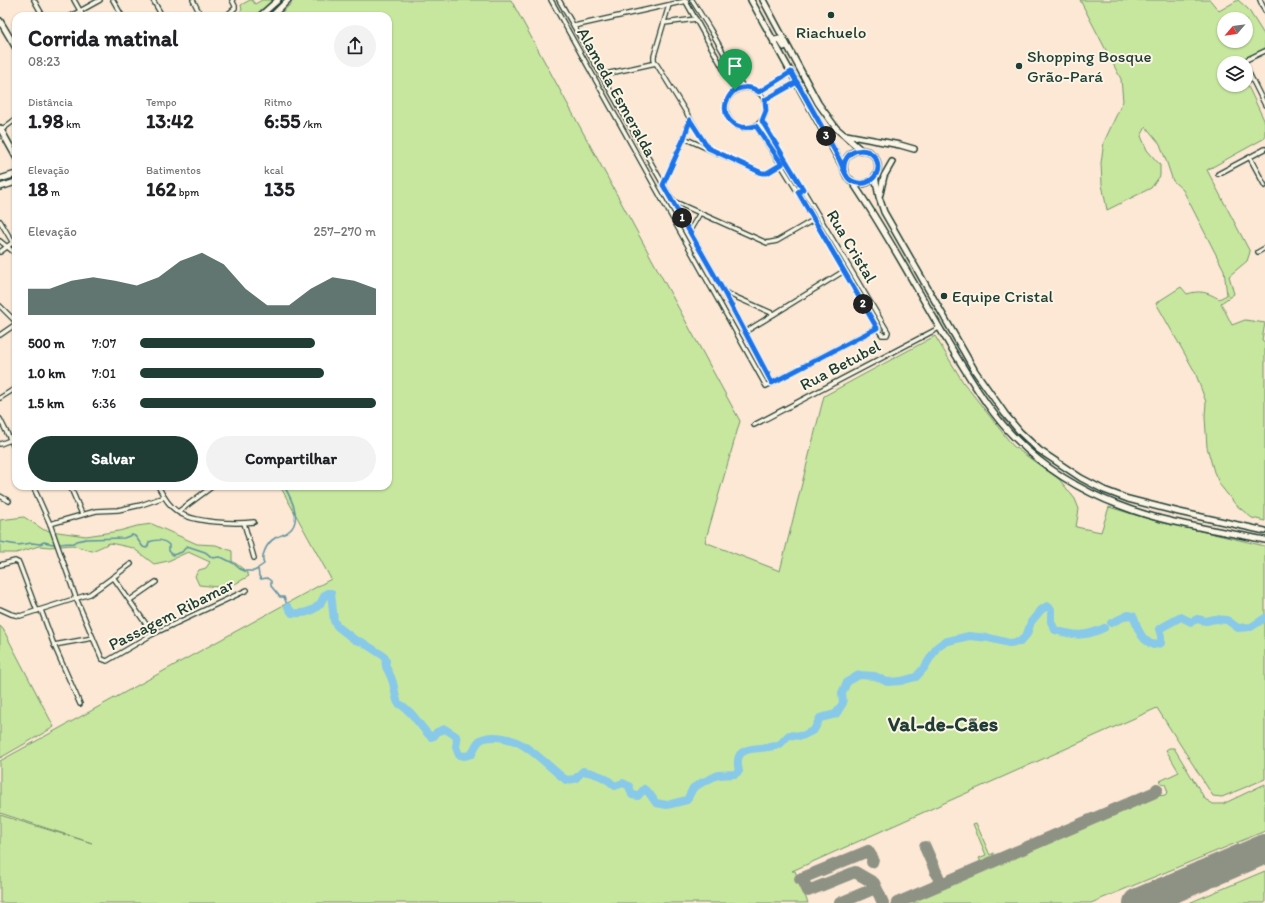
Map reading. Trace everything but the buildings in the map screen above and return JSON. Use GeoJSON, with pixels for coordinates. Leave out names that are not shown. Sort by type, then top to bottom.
{"type":"FeatureCollection","features":[{"type":"Feature","properties":{"kind":"street"},"geometry":{"type":"LineString","coordinates":[[34,0],[41,12]]}},
{"type":"Feature","properties":{"kind":"street"},"geometry":{"type":"LineString","coordinates":[[74,0],[80,11],[100,0]]}},
{"type":"Feature","properties":{"kind":"street"},"geometry":{"type":"LineString","coordinates":[[113,0],[120,12]]}},
{"type":"Feature","properties":{"kind":"street"},"geometry":{"type":"LineString","coordinates":[[153,0],[160,12]]}},
{"type":"Feature","properties":{"kind":"street"},"geometry":{"type":"LineString","coordinates":[[193,0],[200,12]]}},
{"type":"Feature","properties":{"kind":"street"},"geometry":{"type":"LineString","coordinates":[[230,12],[235,8],[232,0]]}},
{"type":"Feature","properties":{"kind":"street"},"geometry":{"type":"LineString","coordinates":[[264,12],[278,0]]}},
{"type":"Feature","properties":{"kind":"street"},"geometry":{"type":"LineString","coordinates":[[276,12],[288,0]]}},
{"type":"Feature","properties":{"kind":"street","name":"Alameda Esmeralda"},"geometry":{"type":"LineString","coordinates":[[551,0],[766,386],[772,383],[690,230],[672,201],[559,0]]}},
{"type":"Feature","properties":{"kind":"street"},"geometry":{"type":"LineString","coordinates":[[574,26],[686,0],[735,90]]}},
{"type":"Feature","properties":{"kind":"street"},"geometry":{"type":"LineString","coordinates":[[692,0],[743,87]]}},
{"type":"Feature","properties":{"kind":"street"},"geometry":{"type":"LineString","coordinates":[[751,0],[797,82],[845,173],[870,209],[939,328],[974,384],[995,415],[1014,437],[1062,477],[1081,488],[1121,506],[1152,517],[1265,540]]}},
{"type":"Feature","properties":{"kind":"street"},"geometry":{"type":"LineString","coordinates":[[763,0],[818,103],[831,122],[861,150],[871,153],[876,160],[878,169],[875,176],[868,182],[855,183],[851,180]]}},
{"type":"Feature","properties":{"kind":"street"},"geometry":{"type":"LineString","coordinates":[[1260,0],[1265,10]]}},
{"type":"Feature","properties":{"kind":"street"},"geometry":{"type":"LineString","coordinates":[[669,5],[654,56],[656,63],[708,148]]}},
{"type":"Feature","properties":{"kind":"street"},"geometry":{"type":"LineString","coordinates":[[664,23],[696,19]]}},
{"type":"Feature","properties":{"kind":"street"},"geometry":{"type":"LineString","coordinates":[[0,21],[12,40]]}},
{"type":"Feature","properties":{"kind":"street"},"geometry":{"type":"LineString","coordinates":[[704,32],[710,29]]}},
{"type":"Feature","properties":{"kind":"street"},"geometry":{"type":"LineString","coordinates":[[774,43],[775,40],[779,39],[788,49]]}},
{"type":"Feature","properties":{"kind":"street"},"geometry":{"type":"LineString","coordinates":[[580,52],[587,50]]}},
{"type":"Feature","properties":{"kind":"street"},"geometry":{"type":"LineString","coordinates":[[1253,57],[1265,51]]}},
{"type":"Feature","properties":{"kind":"street"},"geometry":{"type":"LineString","coordinates":[[601,75],[656,63]]}},
{"type":"Feature","properties":{"kind":"street"},"geometry":{"type":"LineString","coordinates":[[759,92],[791,72]]}},
{"type":"Feature","properties":{"kind":"street"},"geometry":{"type":"LineString","coordinates":[[1253,80],[1265,105]]}},
{"type":"Feature","properties":{"kind":"street"},"geometry":{"type":"LineString","coordinates":[[765,100],[797,82]]}},
{"type":"Feature","properties":{"kind":"street"},"geometry":{"type":"LineString","coordinates":[[743,87],[748,87],[759,92],[765,100],[766,111],[762,121],[756,126],[749,128],[742,128],[736,125],[730,121],[726,115],[726,101],[730,94],[743,87]]}},
{"type":"Feature","properties":{"kind":"street"},"geometry":{"type":"LineString","coordinates":[[608,103],[615,99]]}},
{"type":"Feature","properties":{"kind":"street"},"geometry":{"type":"LineString","coordinates":[[663,185],[684,138],[690,120]]}},
{"type":"Feature","properties":{"kind":"street","name":"Rua Cristal"},"geometry":{"type":"LineString","coordinates":[[756,126],[782,164],[815,219],[877,328],[883,336],[888,334],[867,296],[762,121]]}},
{"type":"Feature","properties":{"kind":"street"},"geometry":{"type":"LineString","coordinates":[[12,122],[0,130],[12,151]]}},
{"type":"Feature","properties":{"kind":"street"},"geometry":{"type":"LineString","coordinates":[[845,135],[914,149]]}},
{"type":"Feature","properties":{"kind":"street"},"geometry":{"type":"LineString","coordinates":[[684,138],[762,173],[767,173],[782,164]]}},
{"type":"Feature","properties":{"kind":"street"},"geometry":{"type":"LineString","coordinates":[[1218,174],[1265,149]]}},
{"type":"Feature","properties":{"kind":"street"},"geometry":{"type":"LineString","coordinates":[[844,169],[847,157],[853,152],[861,150]]}},
{"type":"Feature","properties":{"kind":"street"},"geometry":{"type":"LineString","coordinates":[[1250,158],[1265,186]]}},
{"type":"Feature","properties":{"kind":"street"},"geometry":{"type":"LineString","coordinates":[[879,197],[884,176],[892,162]]}},
{"type":"Feature","properties":{"kind":"street"},"geometry":{"type":"LineString","coordinates":[[651,180],[658,175]]}},
{"type":"Feature","properties":{"kind":"street"},"geometry":{"type":"LineString","coordinates":[[0,180],[12,176]]}},
{"type":"Feature","properties":{"kind":"street"},"geometry":{"type":"LineString","coordinates":[[875,176],[879,197],[884,212],[953,328],[975,371],[1013,425],[1039,450],[1070,471],[1104,490],[1128,499],[1265,531]]}},
{"type":"Feature","properties":{"kind":"street"},"geometry":{"type":"LineString","coordinates":[[0,187],[12,183]]}},
{"type":"Feature","properties":{"kind":"street"},"geometry":{"type":"LineString","coordinates":[[798,192],[803,189]]}},
{"type":"Feature","properties":{"kind":"street"},"geometry":{"type":"LineString","coordinates":[[672,201],[767,243],[777,241],[815,219]]}},
{"type":"Feature","properties":{"kind":"street"},"geometry":{"type":"LineString","coordinates":[[690,230],[700,213]]}},
{"type":"Feature","properties":{"kind":"street"},"geometry":{"type":"LineString","coordinates":[[0,221],[12,239]]}},
{"type":"Feature","properties":{"kind":"street"},"geometry":{"type":"LineString","coordinates":[[686,242],[693,237]]}},
{"type":"Feature","properties":{"kind":"street"},"geometry":{"type":"LineString","coordinates":[[0,241],[12,250]]}},
{"type":"Feature","properties":{"kind":"street"},"geometry":{"type":"LineString","coordinates":[[0,252],[12,243]]}},
{"type":"Feature","properties":{"kind":"street"},"geometry":{"type":"LineString","coordinates":[[1258,252],[1265,248]]}},
{"type":"Feature","properties":{"kind":"street"},"geometry":{"type":"LineString","coordinates":[[745,332],[844,271]]}},
{"type":"Feature","properties":{"kind":"street"},"geometry":{"type":"LineString","coordinates":[[724,292],[774,314]]}},
{"type":"Feature","properties":{"kind":"street"},"geometry":{"type":"LineString","coordinates":[[861,300],[867,296]]}},
{"type":"Feature","properties":{"kind":"street"},"geometry":{"type":"LineString","coordinates":[[0,306],[12,319]]}},
{"type":"Feature","properties":{"kind":"street"},"geometry":{"type":"LineString","coordinates":[[733,328],[740,323]]}},
{"type":"Feature","properties":{"kind":"street"},"geometry":{"type":"LineString","coordinates":[[0,335],[12,326]]}},
{"type":"Feature","properties":{"kind":"street"},"geometry":{"type":"LineString","coordinates":[[772,383],[877,328]]}},
{"type":"Feature","properties":{"kind":"street","name":"Rua Betubel"},"geometry":{"type":"LineString","coordinates":[[754,425],[939,328]]}},
{"type":"Feature","properties":{"kind":"street"},"geometry":{"type":"LineString","coordinates":[[0,398],[12,390]]}},
{"type":"Feature","properties":{"kind":"street"},"geometry":{"type":"LineString","coordinates":[[0,419],[11,440],[0,444]]}},
{"type":"Feature","properties":{"kind":"street"},"geometry":{"type":"LineString","coordinates":[[35,490],[50,524],[76,598],[93,638],[54,645]]}},
{"type":"Feature","properties":{"kind":"street"},"geometry":{"type":"LineString","coordinates":[[72,490],[82,514]]}},
{"type":"Feature","properties":{"kind":"street"},"geometry":{"type":"LineString","coordinates":[[160,490],[164,497],[178,512],[192,518],[244,523],[254,522]]}},
{"type":"Feature","properties":{"kind":"street"},"geometry":{"type":"LineString","coordinates":[[178,512],[208,490]]}},
{"type":"Feature","properties":{"kind":"street"},"geometry":{"type":"LineString","coordinates":[[0,496],[9,501]]}},
{"type":"Feature","properties":{"kind":"street"},"geometry":{"type":"LineString","coordinates":[[50,524],[96,511],[118,510],[142,505],[164,497]]}},
{"type":"Feature","properties":{"kind":"street"},"geometry":{"type":"LineString","coordinates":[[244,523],[254,558]]}},
{"type":"Feature","properties":{"kind":"street"},"geometry":{"type":"LineString","coordinates":[[0,565],[14,561],[20,566],[80,704]]}},
{"type":"Feature","properties":{"kind":"street"},"geometry":{"type":"LineString","coordinates":[[0,610],[15,616],[26,615],[90,594],[131,564]]}},
{"type":"Feature","properties":{"kind":"street"},"geometry":{"type":"LineString","coordinates":[[113,577],[153,634]]}},
{"type":"Feature","properties":{"kind":"street"},"geometry":{"type":"LineString","coordinates":[[130,600],[156,582]]}},
{"type":"Feature","properties":{"kind":"street","name":"Passagem Ribamar"},"geometry":{"type":"LineString","coordinates":[[93,638],[102,659],[107,661],[153,634],[247,590]]}},
{"type":"Feature","properties":{"kind":"green space"},"geometry":{"type":"Polygon","coordinates":[[[250,0],[252,0],[255,4],[262,0],[277,0],[264,12],[240,12],[242,10],[241,5],[250,0]]]}},
{"type":"Feature","properties":{"kind":"green space"},"geometry":{"type":"Polygon","coordinates":[[[295,0],[511,0],[740,421],[705,542],[780,571],[824,396],[935,336],[963,382],[1013,446],[1059,479],[1075,499],[1079,509],[1076,527],[1101,532],[1109,507],[1149,519],[1265,546],[1265,779],[1222,797],[1213,796],[1157,708],[792,871],[795,871],[808,903],[0,903],[0,815],[92,843],[0,813],[0,761],[331,579],[282,490],[392,490],[392,12],[282,12],[295,0]]]}},
{"type":"Feature","properties":{"kind":"green space"},"geometry":{"type":"Polygon","coordinates":[[[1080,0],[1210,0],[1219,11],[1238,0],[1250,12],[1217,12],[1217,48],[1253,48],[1253,17],[1265,36],[1265,52],[1253,58],[1253,56],[1217,56],[1217,92],[1251,92],[1265,122],[1265,138],[1207,170],[1250,252],[1247,261],[1229,276],[1234,294],[1221,303],[1232,325],[1245,320],[1265,323],[1262,340],[1265,342],[1265,521],[1252,518],[1236,505],[1220,485],[1214,472],[1207,447],[1205,417],[1206,402],[1195,372],[1156,303],[1181,287],[1187,294],[1203,292],[1219,299],[1227,295],[1224,270],[1183,190],[1173,181],[1160,144],[1146,127],[1141,136],[1147,150],[1160,165],[1160,176],[1151,188],[1107,210],[1102,184],[1101,163],[1104,142],[1123,101],[1121,79],[1080,0]]]}},
{"type":"Feature","properties":{"kind":"green space"},"geometry":{"type":"Polygon","coordinates":[[[24,517],[44,530],[86,536],[152,524],[197,544],[216,545],[232,551],[232,561],[244,569],[249,576],[235,584],[229,581],[219,587],[199,585],[195,576],[199,570],[206,568],[210,562],[188,552],[168,561],[154,564],[133,548],[110,543],[92,551],[72,545],[50,547],[39,546],[16,553],[0,553],[0,520],[24,517]]]}},
{"type":"Feature","properties":{"kind":"green space"},"geometry":{"type":"Polygon","coordinates":[[[0,626],[3,629],[54,727],[0,758],[0,626]]]}},
{"type":"Feature","properties":{"kind":"green space"},"geometry":{"type":"Polygon","coordinates":[[[1169,748],[1174,748],[1205,799],[1213,804],[1223,804],[1265,784],[1265,831],[1091,903],[907,903],[1158,796],[1165,795],[1168,792],[1165,784],[1161,783],[1160,781],[1179,772],[1166,750],[1169,748]]]}},
{"type":"Feature","properties":{"kind":"green space"},"geometry":{"type":"Polygon","coordinates":[[[976,823],[990,855],[994,853],[992,857],[981,862],[979,858],[986,855],[973,824],[976,823]]]}},
{"type":"Feature","properties":{"kind":"green space"},"geometry":{"type":"Polygon","coordinates":[[[1265,871],[1265,903],[1189,903],[1265,871]]]}},
{"type":"Feature","properties":{"kind":"waterway"},"geometry":{"type":"LineString","coordinates":[[258,568],[264,564],[263,557],[269,543],[287,532],[293,526],[295,521],[294,509],[286,490]]}},
{"type":"Feature","properties":{"kind":"waterway"},"geometry":{"type":"LineString","coordinates":[[0,542],[18,545],[32,543],[40,544],[44,542],[53,544],[74,543],[86,539],[124,538],[132,535],[135,536],[143,547],[146,548],[149,542],[157,540],[162,541],[169,545],[169,551],[173,555],[182,552],[187,546],[205,552],[213,558],[223,558],[245,571],[254,571],[258,569],[261,579],[267,578],[271,581],[271,586],[280,597],[284,597],[288,607]]}},
{"type":"Feature","properties":{"kind":"waterway"},"geometry":{"type":"LineString","coordinates":[[288,607],[292,613],[307,612],[317,607],[327,593],[331,593],[334,621],[337,626],[355,640],[362,642],[384,656],[386,666],[393,682],[398,703],[408,710],[431,737],[437,732],[445,729],[456,736],[456,747],[459,755],[465,756],[472,754],[477,743],[482,739],[494,737],[505,738],[515,741],[533,752],[566,780],[575,779],[583,771],[592,773],[604,778],[615,786],[623,783],[629,786],[632,795],[638,796],[644,789],[656,803],[667,805],[687,800],[693,788],[718,775],[735,774],[739,771],[738,761],[740,755],[744,751],[780,744],[789,735],[802,736],[814,730],[820,718],[836,714],[843,703],[842,693],[847,682],[859,675],[875,676],[887,682],[901,681],[916,677],[924,668],[937,647],[944,642],[969,636],[989,638],[1009,643],[1020,642],[1027,634],[1031,622],[1041,610],[1047,606],[1051,609],[1051,622],[1055,630],[1080,635],[1104,628]]}},
{"type":"Feature","properties":{"kind":"waterway"},"geometry":{"type":"LineString","coordinates":[[1111,623],[1128,615],[1133,616],[1142,636],[1153,645],[1161,643],[1159,629],[1181,617],[1191,622],[1197,619],[1206,621],[1215,619],[1227,620],[1238,628],[1251,627],[1265,618]]}},
{"type":"Feature","properties":{"kind":"taxiway"},"geometry":{"type":"LineString","coordinates":[[897,903],[1153,793],[1157,789]]}},
{"type":"Feature","properties":{"kind":"taxiway"},"geometry":{"type":"LineString","coordinates":[[925,847],[939,879],[936,886]]}},
{"type":"Feature","properties":{"kind":"taxiway"},"geometry":{"type":"LineString","coordinates":[[800,879],[868,851],[873,859],[872,862]]}},
{"type":"Feature","properties":{"kind":"taxiway"},"geometry":{"type":"LineString","coordinates":[[802,878],[808,891],[855,872],[874,883],[883,903]]}},
{"type":"Feature","properties":{"kind":"taxiway"},"geometry":{"type":"LineString","coordinates":[[840,903],[873,889],[880,895]]}},
{"type":"Feature","properties":{"kind":"runway"},"geometry":{"type":"LineString","coordinates":[[1138,903],[1265,849]]}},
{"type":"Feature","properties":{"kind":"place","name":"Riachuelo"},"geometry":{"type":"Point","coordinates":[831,15]}},
{"type":"Feature","properties":{"kind":"place","name":"Shopping Bosque Grão-Pará"},"geometry":{"type":"Point","coordinates":[1019,66]}},
{"type":"Feature","properties":{"kind":"place","name":"Equipe Cristal"},"geometry":{"type":"Point","coordinates":[944,296]}},
{"type":"Feature","properties":{"kind":"district","name":"Val-de-Cães"},"geometry":{"type":"Point","coordinates":[943,724]}},
{"type":"Feature","properties":{"kind":"route"},"geometry":{"type":"LineString","coordinates":[[735,90],[730,94],[726,101],[726,115],[730,121],[742,128],[756,126],[782,164],[767,173],[762,173],[708,148],[690,120],[684,138],[663,185],[690,230],[772,383],[877,328],[798,192],[803,189],[762,121],[766,111],[765,100],[797,82],[848,177],[855,183],[859,184],[868,182],[875,176],[878,165],[871,153],[863,150],[857,150],[847,157],[844,169],[840,160],[797,82],[791,72],[759,92],[748,87],[735,90]]}}]}
